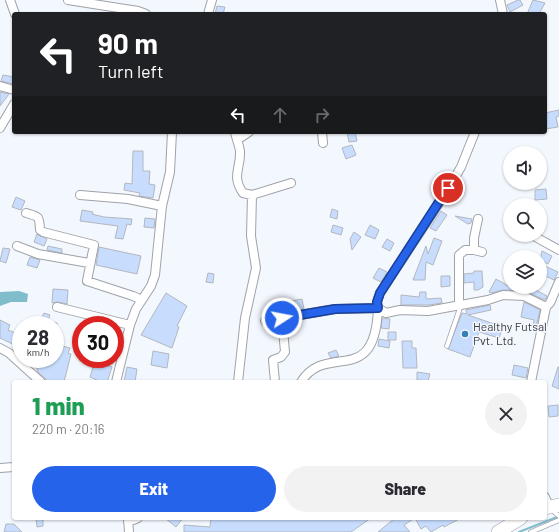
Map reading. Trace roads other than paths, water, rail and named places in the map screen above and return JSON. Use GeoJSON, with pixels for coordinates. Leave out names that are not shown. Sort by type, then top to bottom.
{"type":"FeatureCollection","features":[{"type":"Feature","properties":{"kind":"highway"},"geometry":{"type":"LineString","coordinates":[[498,532],[518,520]]}},
{"type":"Feature","properties":{"kind":"street"},"geometry":{"type":"LineString","coordinates":[[10,0],[14,12]]}},
{"type":"Feature","properties":{"kind":"street"},"geometry":{"type":"LineString","coordinates":[[68,0],[97,2],[138,12]]}},
{"type":"Feature","properties":{"kind":"street"},"geometry":{"type":"LineString","coordinates":[[209,12],[212,0]]}},
{"type":"Feature","properties":{"kind":"street"},"geometry":{"type":"LineString","coordinates":[[500,0],[503,12]]}},
{"type":"Feature","properties":{"kind":"street"},"geometry":{"type":"LineString","coordinates":[[0,86],[12,89]]}},
{"type":"Feature","properties":{"kind":"street"},"geometry":{"type":"LineString","coordinates":[[0,128],[2,118],[12,106]]}},
{"type":"Feature","properties":{"kind":"street"},"geometry":{"type":"LineString","coordinates":[[116,380],[130,325],[142,300],[151,286],[155,275],[162,206],[170,172],[172,134]]}},
{"type":"Feature","properties":{"kind":"street"},"geometry":{"type":"LineString","coordinates":[[322,134],[323,143]]}},
{"type":"Feature","properties":{"kind":"street"},"geometry":{"type":"LineString","coordinates":[[303,380],[314,369],[361,357],[368,350],[377,325],[377,302],[380,293],[452,183],[461,167],[474,134]]}},
{"type":"Feature","properties":{"kind":"street"},"geometry":{"type":"LineString","coordinates":[[236,136],[240,151],[236,171],[239,187],[243,193],[252,195],[291,182]]}},
{"type":"Feature","properties":{"kind":"street"},"geometry":{"type":"LineString","coordinates":[[80,195],[128,199],[162,206]]}},
{"type":"Feature","properties":{"kind":"street"},"geometry":{"type":"LineString","coordinates":[[238,380],[245,318],[256,268],[255,253],[251,236],[252,195]]}},
{"type":"Feature","properties":{"kind":"street"},"geometry":{"type":"LineString","coordinates":[[26,213],[37,216],[40,220],[40,230],[43,232],[94,245],[89,263],[87,281],[142,300]]}},
{"type":"Feature","properties":{"kind":"street"},"geometry":{"type":"LineString","coordinates":[[458,306],[459,255],[466,250],[478,251],[474,238],[478,219]]}},
{"type":"Feature","properties":{"kind":"street"},"geometry":{"type":"LineString","coordinates":[[542,242],[559,250]]}},
{"type":"Feature","properties":{"kind":"street"},"geometry":{"type":"LineString","coordinates":[[17,246],[38,254],[89,263]]}},
{"type":"Feature","properties":{"kind":"street"},"geometry":{"type":"LineString","coordinates":[[531,380],[546,307],[550,303],[559,282]]}},
{"type":"Feature","properties":{"kind":"street"},"geometry":{"type":"LineString","coordinates":[[265,321],[335,309],[378,308],[386,313],[400,310],[428,311],[488,300],[503,295],[524,296],[546,307]]}},
{"type":"Feature","properties":{"kind":"street"},"geometry":{"type":"LineString","coordinates":[[57,307],[130,325]]}},
{"type":"Feature","properties":{"kind":"street"},"geometry":{"type":"LineString","coordinates":[[275,380],[272,360],[281,357],[285,352],[282,318]]}},
{"type":"Feature","properties":{"kind":"street"},"geometry":{"type":"LineString","coordinates":[[0,348],[9,353],[39,380]]}},
{"type":"Feature","properties":{"kind":"street"},"geometry":{"type":"LineString","coordinates":[[0,468],[12,467]]}},
{"type":"Feature","properties":{"kind":"street"},"geometry":{"type":"LineString","coordinates":[[128,520],[129,532]]}},
{"type":"Feature","properties":{"kind":"lane"},"geometry":{"type":"LineString","coordinates":[[447,346],[459,311],[458,306]]}},
{"type":"Feature","properties":{"kind":"lane"},"geometry":{"type":"LineString","coordinates":[[550,504],[559,516]]}},
{"type":"Feature","properties":{"kind":"lane"},"geometry":{"type":"LineString","coordinates":[[531,532],[559,520]]}},
{"type":"Feature","properties":{"kind":"water"},"geometry":{"type":"Polygon","coordinates":[[[19,291],[28,294],[27,302],[11,302],[0,306],[0,292],[19,291]]]}},
{"type":"Feature","properties":{"kind":"waterway"},"geometry":{"type":"LineString","coordinates":[[519,532],[557,517]]}},
{"type":"Feature","properties":{"kind":"place","name":"Healthy Futsal Pvt. Ltd."},"geometry":{"type":"Point","coordinates":[465,334]}}]}
